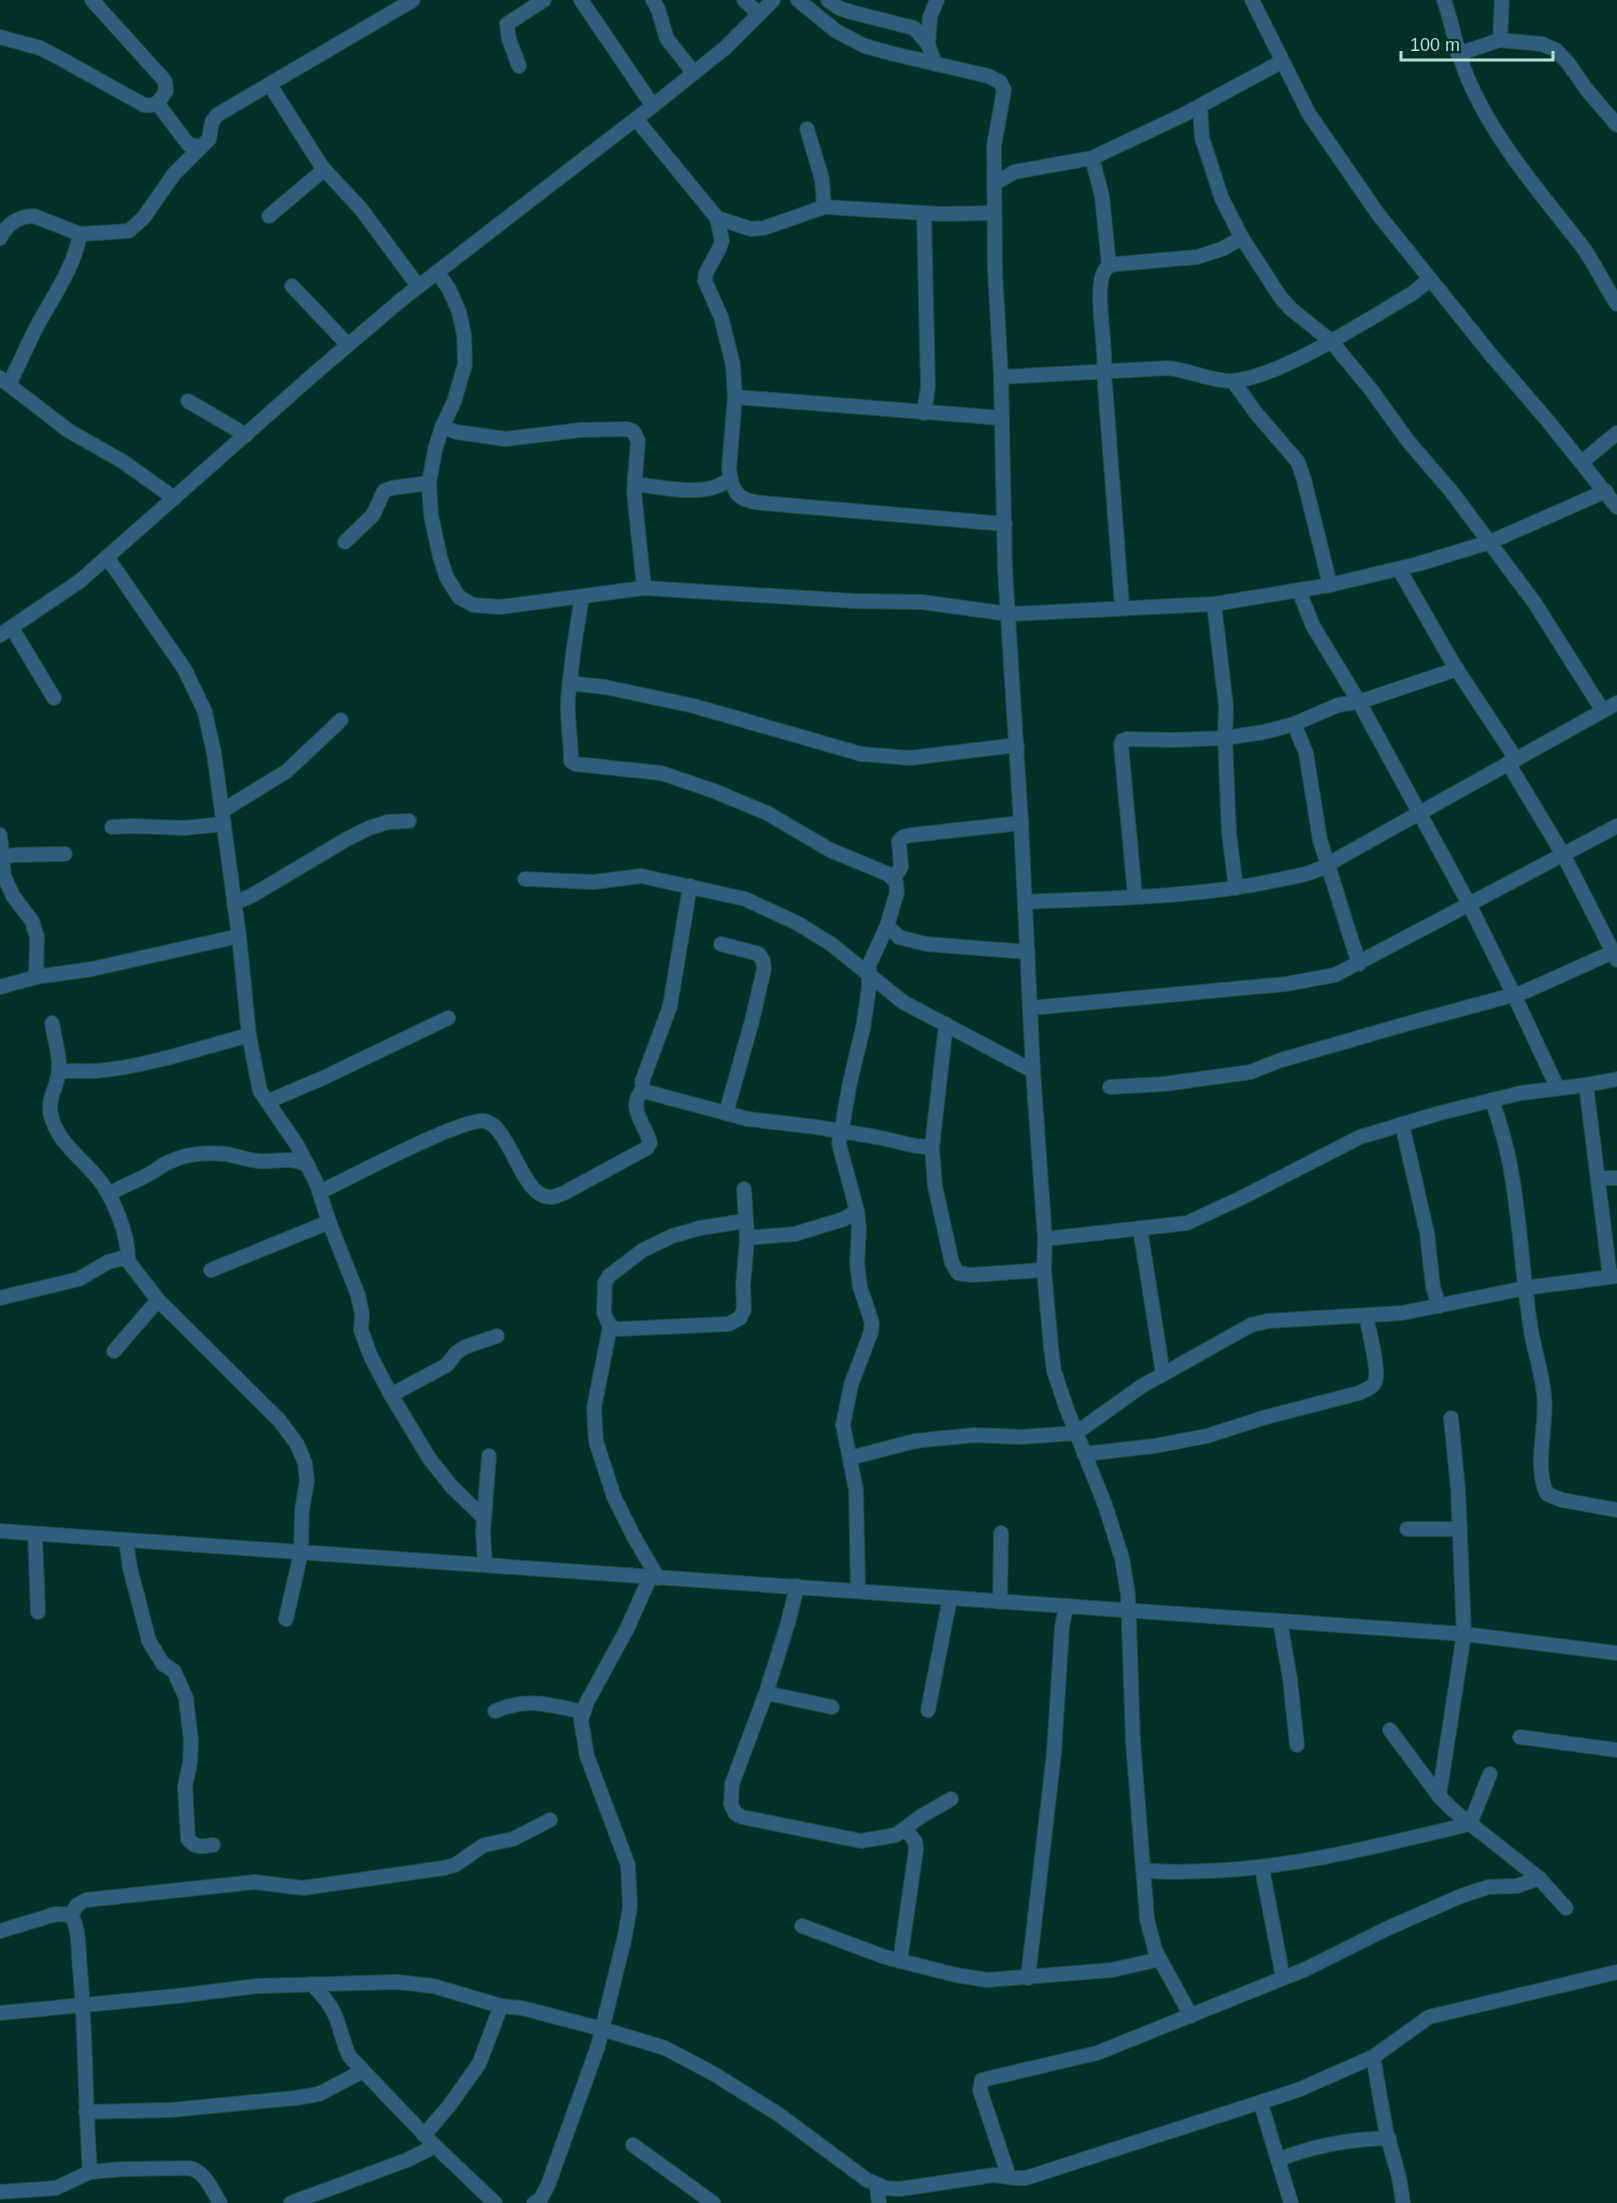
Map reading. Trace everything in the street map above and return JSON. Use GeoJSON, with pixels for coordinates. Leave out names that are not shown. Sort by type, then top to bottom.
{"type":"FeatureCollection","features":[{"type":"Feature","properties":{"kind":"street"},"geometry":{"type":"LineString","coordinates":[[0,37],[47,51],[144,105],[151,106],[157,103],[166,91],[165,81],[92,0]]}},
{"type":"Feature","properties":{"kind":"street"},"geometry":{"type":"LineString","coordinates":[[0,238],[9,225],[26,216],[34,216],[80,234],[122,232],[135,228],[174,174],[208,139],[212,122],[217,115],[413,0]]}},
{"type":"Feature","properties":{"kind":"street"},"geometry":{"type":"LineString","coordinates":[[519,66],[509,39],[507,24],[544,0]]}},
{"type":"Feature","properties":{"kind":"street"},"geometry":{"type":"LineString","coordinates":[[581,0],[653,106]]}},
{"type":"Feature","properties":{"kind":"street"},"geometry":{"type":"LineString","coordinates":[[653,0],[667,39],[694,73]]}},
{"type":"Feature","properties":{"kind":"street"},"geometry":{"type":"LineString","coordinates":[[744,0],[759,14]]}},
{"type":"Feature","properties":{"kind":"street"},"geometry":{"type":"LineString","coordinates":[[54,699],[6,632],[80,581],[418,286],[694,73],[725,48],[773,0]]}},
{"type":"Feature","properties":{"kind":"street"},"geometry":{"type":"LineString","coordinates":[[798,0],[848,38],[894,54],[988,76],[1000,82],[1004,90],[994,146],[994,213],[1001,377],[1005,569],[1026,902],[1033,1071],[1045,1239],[1044,1270],[1054,1371],[1105,1505],[1122,1558],[1129,1611],[1133,1741],[1150,1935],[1160,1959],[1191,2016]]}},
{"type":"Feature","properties":{"kind":"street"},"geometry":{"type":"LineString","coordinates":[[828,0],[839,8],[851,12],[914,28],[928,44],[935,64]]}},
{"type":"Feature","properties":{"kind":"street"},"geometry":{"type":"LineString","coordinates":[[928,44],[930,17],[937,0]]}},
{"type":"Feature","properties":{"kind":"street"},"geometry":{"type":"LineString","coordinates":[[1252,0],[1309,114],[1378,214],[1491,356],[1582,462],[1617,507]]}},
{"type":"Feature","properties":{"kind":"street"},"geometry":{"type":"LineString","coordinates":[[1444,0],[1458,54],[1468,80],[1505,148],[1583,247],[1617,304]]}},
{"type":"Feature","properties":{"kind":"street"},"geometry":{"type":"LineString","coordinates":[[1500,40],[1502,0]]}},
{"type":"Feature","properties":{"kind":"street"},"geometry":{"type":"LineString","coordinates":[[914,28],[930,17]]}},
{"type":"Feature","properties":{"kind":"street"},"geometry":{"type":"LineString","coordinates":[[1458,54],[1500,40],[1542,44],[1556,50],[1617,125]]}},
{"type":"Feature","properties":{"kind":"street"},"geometry":{"type":"LineString","coordinates":[[994,184],[1014,172],[1092,158],[1183,115],[1281,62]]}},
{"type":"Feature","properties":{"kind":"street"},"geometry":{"type":"LineString","coordinates":[[270,85],[322,167],[361,209],[418,286]]}},
{"type":"Feature","properties":{"kind":"street"},"geometry":{"type":"LineString","coordinates":[[157,103],[188,144],[198,147]]}},
{"type":"Feature","properties":{"kind":"street"},"geometry":{"type":"LineString","coordinates":[[1026,902],[1236,888],[1303,875],[1329,866],[1337,859],[1512,761],[1612,710],[1490,542],[1451,491],[1408,441],[1372,391],[1331,340],[1286,303],[1242,238],[1222,199],[1202,138],[1200,106]]}},
{"type":"Feature","properties":{"kind":"street"},"geometry":{"type":"LineString","coordinates":[[1183,115],[1202,138]]}},
{"type":"Feature","properties":{"kind":"street"},"geometry":{"type":"LineString","coordinates":[[636,119],[717,218],[722,235],[719,249],[706,273],[705,281],[721,317],[733,365],[735,397],[729,468],[730,478],[741,499],[748,502],[1005,524]]}},
{"type":"Feature","properties":{"kind":"street"},"geometry":{"type":"LineString","coordinates":[[807,129],[822,179],[824,207]]}},
{"type":"Feature","properties":{"kind":"street"},"geometry":{"type":"LineString","coordinates":[[1092,158],[1102,196],[1109,266]]}},
{"type":"Feature","properties":{"kind":"street"},"geometry":{"type":"LineString","coordinates":[[994,164],[1014,172]]}},
{"type":"Feature","properties":{"kind":"street"},"geometry":{"type":"LineString","coordinates":[[269,216],[320,173],[322,167]]}},
{"type":"Feature","properties":{"kind":"street"},"geometry":{"type":"LineString","coordinates":[[717,218],[751,229],[764,228],[824,207],[924,213],[994,213]]}},
{"type":"Feature","properties":{"kind":"street"},"geometry":{"type":"LineString","coordinates":[[924,213],[928,387],[924,413]]}},
{"type":"Feature","properties":{"kind":"street"},"geometry":{"type":"LineString","coordinates":[[722,235],[737,226]]}},
{"type":"Feature","properties":{"kind":"street"},"geometry":{"type":"LineString","coordinates":[[80,234],[63,281],[4,381],[69,430],[122,461],[174,498]]}},
{"type":"Feature","properties":{"kind":"street"},"geometry":{"type":"LineString","coordinates":[[1122,607],[1104,372],[1106,357],[1101,320],[1103,272],[1109,266],[1197,257],[1222,249],[1242,238]]}},
{"type":"Feature","properties":{"kind":"street"},"geometry":{"type":"LineString","coordinates":[[437,272],[450,289],[459,312],[464,334],[465,364],[460,386],[442,427],[435,450],[429,483],[431,515],[447,578],[459,597],[473,605],[500,607],[644,588],[855,602],[922,602],[1009,614],[1214,604],[1330,585],[1490,542],[1606,491]]}},
{"type":"Feature","properties":{"kind":"street"},"geometry":{"type":"LineString","coordinates":[[1001,377],[1183,369],[1220,380],[1233,381],[1287,364],[1413,293],[1430,279]]}},
{"type":"Feature","properties":{"kind":"street"},"geometry":{"type":"LineString","coordinates":[[292,286],[348,345]]}},
{"type":"Feature","properties":{"kind":"street"},"geometry":{"type":"LineString","coordinates":[[1233,381],[1256,413],[1298,462],[1330,585]]}},
{"type":"Feature","properties":{"kind":"street"},"geometry":{"type":"LineString","coordinates":[[735,397],[1002,418]]}},
{"type":"Feature","properties":{"kind":"street"},"geometry":{"type":"LineString","coordinates":[[188,401],[246,435]]}},
{"type":"Feature","properties":{"kind":"street"},"geometry":{"type":"LineString","coordinates":[[442,427],[457,432],[505,440],[581,430],[627,429],[633,431],[638,441],[634,484],[644,588]]}},
{"type":"Feature","properties":{"kind":"street"},"geometry":{"type":"LineString","coordinates":[[1582,462],[1617,433]]}},
{"type":"Feature","properties":{"kind":"street"},"geometry":{"type":"LineString","coordinates":[[634,484],[710,490],[730,478]]}},
{"type":"Feature","properties":{"kind":"street"},"geometry":{"type":"LineString","coordinates":[[345,542],[373,515],[384,491],[429,483]]}},
{"type":"Feature","properties":{"kind":"street"},"geometry":{"type":"LineString","coordinates":[[108,557],[185,670],[205,712],[214,753],[239,936],[249,1035],[260,1091],[269,1101],[308,1164],[320,1192],[329,1222],[358,1295],[362,1314],[361,1330],[371,1357],[429,1458],[452,1487],[484,1518]]}},
{"type":"Feature","properties":{"kind":"street"},"geometry":{"type":"LineString","coordinates":[[1110,1087],[1164,1084],[1251,1072],[1278,1061],[1514,995],[1615,956],[1512,761],[1399,568]]}},
{"type":"Feature","properties":{"kind":"street"},"geometry":{"type":"LineString","coordinates":[[1299,591],[1313,626],[1359,702],[1468,904],[1557,1087]]}},
{"type":"Feature","properties":{"kind":"street"},"geometry":{"type":"LineString","coordinates":[[582,597],[568,700],[570,755],[575,764],[661,773],[714,791],[767,813],[830,850],[894,878]]}},
{"type":"Feature","properties":{"kind":"street"},"geometry":{"type":"LineString","coordinates":[[1214,604],[1226,706],[1225,738],[1230,842],[1236,888]]}},
{"type":"Feature","properties":{"kind":"street"},"geometry":{"type":"LineString","coordinates":[[1135,896],[1123,777],[1122,741],[1126,739],[1225,738],[1263,732],[1294,724],[1338,705],[1359,702],[1457,669]]}},
{"type":"Feature","properties":{"kind":"street"},"geometry":{"type":"LineString","coordinates":[[572,680],[577,684],[605,687],[694,706],[861,753],[910,758],[1017,745]]}},
{"type":"Feature","properties":{"kind":"street"},"geometry":{"type":"LineString","coordinates":[[112,827],[184,828],[223,818],[287,771],[340,720]]}},
{"type":"Feature","properties":{"kind":"street"},"geometry":{"type":"LineString","coordinates":[[1294,724],[1306,753],[1320,840],[1359,964]]}},
{"type":"Feature","properties":{"kind":"street"},"geometry":{"type":"LineString","coordinates":[[234,903],[251,896],[347,838],[388,822],[409,821]]}},
{"type":"Feature","properties":{"kind":"street"},"geometry":{"type":"LineString","coordinates":[[858,1591],[856,1490],[844,1436],[844,1415],[872,1323],[860,1287],[856,1263],[859,1228],[857,1211],[841,1157],[840,1131],[863,1028],[869,988],[869,965],[887,926],[897,892],[894,878],[901,867],[899,841],[903,837],[912,834],[1021,823]]}},
{"type":"Feature","properties":{"kind":"street"},"geometry":{"type":"LineString","coordinates":[[1031,1008],[1312,981],[1335,975],[1617,826]]}},
{"type":"Feature","properties":{"kind":"street"},"geometry":{"type":"LineString","coordinates":[[0,835],[4,876],[8,886],[32,921],[37,937],[36,977]]}},
{"type":"Feature","properties":{"kind":"street"},"geometry":{"type":"LineString","coordinates":[[2,857],[64,854]]}},
{"type":"Feature","properties":{"kind":"street"},"geometry":{"type":"LineString","coordinates":[[525,879],[594,882],[640,876],[745,899],[797,922],[831,944],[903,1002],[1033,1071]]}},
{"type":"Feature","properties":{"kind":"street"},"geometry":{"type":"LineString","coordinates":[[690,886],[670,1006],[642,1082],[643,1088],[647,1092],[747,1119],[840,1131],[932,1147]]}},
{"type":"Feature","properties":{"kind":"street"},"geometry":{"type":"LineString","coordinates":[[887,926],[899,937],[927,945],[1028,952]]}},
{"type":"Feature","properties":{"kind":"street"},"geometry":{"type":"LineString","coordinates":[[0,987],[36,977],[92,969],[239,936]]}},
{"type":"Feature","properties":{"kind":"street"},"geometry":{"type":"LineString","coordinates":[[721,944],[759,954],[764,961],[752,1021],[726,1113]]}},
{"type":"Feature","properties":{"kind":"street"},"geometry":{"type":"LineString","coordinates":[[269,1101],[323,1078],[448,1018]]}},
{"type":"Feature","properties":{"kind":"street"},"geometry":{"type":"LineString","coordinates":[[52,1023],[59,1072],[49,1100],[53,1124],[60,1138],[110,1194],[126,1239],[128,1261]]}},
{"type":"Feature","properties":{"kind":"street"},"geometry":{"type":"LineString","coordinates":[[946,1024],[932,1147],[935,1186],[952,1263],[958,1272],[971,1275],[1044,1270]]}},
{"type":"Feature","properties":{"kind":"street"},"geometry":{"type":"LineString","coordinates":[[59,1072],[96,1071],[159,1060],[249,1035]]}},
{"type":"Feature","properties":{"kind":"street"},"geometry":{"type":"LineString","coordinates":[[1045,1239],[1187,1223],[1360,1137],[1492,1100],[1557,1087],[1586,1085],[1617,1079]]}},
{"type":"Feature","properties":{"kind":"street"},"geometry":{"type":"LineString","coordinates":[[850,1458],[915,1441],[974,1435],[1021,1437],[1076,1433],[1142,1386],[1251,1325],[1268,1321],[1402,1313],[1525,1288],[1613,1277],[1586,1085]]}},
{"type":"Feature","properties":{"kind":"street"},"geometry":{"type":"LineString","coordinates":[[320,1192],[421,1143],[469,1122],[484,1120],[492,1123],[501,1133],[532,1188],[543,1197],[564,1193],[648,1148],[650,1143],[648,1136],[636,1110],[636,1099],[643,1088]]}},
{"type":"Feature","properties":{"kind":"street"},"geometry":{"type":"LineString","coordinates":[[1492,1100],[1504,1136],[1510,1166],[1530,1327],[1544,1392],[1546,1408],[1541,1451],[1543,1485],[1547,1494],[1562,1500],[1617,1510]]}},
{"type":"Feature","properties":{"kind":"street"},"geometry":{"type":"LineString","coordinates":[[1402,1124],[1427,1233],[1433,1287],[1439,1306]]}},
{"type":"Feature","properties":{"kind":"street"},"geometry":{"type":"LineString","coordinates":[[110,1194],[167,1162],[193,1155],[226,1154],[245,1160],[264,1162],[294,1159],[308,1164]]}},
{"type":"Feature","properties":{"kind":"street"},"geometry":{"type":"LineString","coordinates":[[1599,1178],[1617,1178]]}},
{"type":"Feature","properties":{"kind":"street"},"geometry":{"type":"LineString","coordinates":[[610,1327],[619,1329],[729,1324],[740,1318],[744,1310],[747,1238],[744,1189]]}},
{"type":"Feature","properties":{"kind":"street"},"geometry":{"type":"LineString","coordinates":[[747,1238],[795,1234],[857,1211]]}},
{"type":"Feature","properties":{"kind":"street"},"geometry":{"type":"LineString","coordinates":[[654,1577],[614,1497],[596,1441],[594,1408],[610,1327],[604,1312],[605,1283],[609,1276],[643,1250],[672,1236],[700,1228],[745,1221]]}},
{"type":"Feature","properties":{"kind":"street"},"geometry":{"type":"LineString","coordinates":[[211,1270],[329,1222]]}},
{"type":"Feature","properties":{"kind":"street"},"geometry":{"type":"LineString","coordinates":[[1140,1228],[1163,1374]]}},
{"type":"Feature","properties":{"kind":"street"},"geometry":{"type":"LineString","coordinates":[[0,1298],[79,1279],[115,1259],[123,1258],[128,1261],[158,1300],[279,1420],[297,1444],[305,1463],[307,1481],[302,1510],[301,1552],[286,1619]]}},
{"type":"Feature","properties":{"kind":"street"},"geometry":{"type":"LineString","coordinates":[[114,1351],[158,1300]]}},
{"type":"Feature","properties":{"kind":"street"},"geometry":{"type":"LineString","coordinates":[[1084,1454],[1154,1446],[1207,1436],[1368,1389],[1375,1382],[1376,1371],[1366,1315]]}},
{"type":"Feature","properties":{"kind":"street"},"geometry":{"type":"LineString","coordinates":[[391,1395],[447,1365],[456,1353],[465,1347],[497,1336]]}},
{"type":"Feature","properties":{"kind":"street"},"geometry":{"type":"LineString","coordinates":[[1439,1796],[1464,1634],[1458,1489],[1451,1418]]}},
{"type":"Feature","properties":{"kind":"street"},"geometry":{"type":"LineString","coordinates":[[485,1565],[484,1518],[489,1456]]}},
{"type":"Feature","properties":{"kind":"street"},"geometry":{"type":"LineString","coordinates":[[1407,1529],[1460,1529]]}},
{"type":"Feature","properties":{"kind":"street"},"geometry":{"type":"LineString","coordinates":[[0,1531],[1464,1634],[1617,1653]]}},
{"type":"Feature","properties":{"kind":"street"},"geometry":{"type":"LineString","coordinates":[[1000,1602],[1001,1533]]}},
{"type":"Feature","properties":{"kind":"street"},"geometry":{"type":"LineString","coordinates":[[35,1534],[38,1612]]}},
{"type":"Feature","properties":{"kind":"street"},"geometry":{"type":"LineString","coordinates":[[126,1540],[130,1568],[149,1641],[164,1664],[174,1671],[186,1698],[191,1740],[185,1786],[188,1839],[193,1845],[202,1847],[213,1845]]}},
{"type":"Feature","properties":{"kind":"street"},"geometry":{"type":"LineString","coordinates":[[539,2202],[556,2166],[602,2029],[626,1936],[630,1907],[630,1878],[624,1851],[587,1756],[581,1729],[583,1712],[654,1577]]}},
{"type":"Feature","properties":{"kind":"street"},"geometry":{"type":"LineString","coordinates":[[796,1586],[788,1623],[766,1693],[732,1784],[731,1804],[735,1814],[861,1841],[896,1835],[920,1817],[951,1799]]}},
{"type":"Feature","properties":{"kind":"street"},"geometry":{"type":"LineString","coordinates":[[928,1710],[950,1598]]}},
{"type":"Feature","properties":{"kind":"street"},"geometry":{"type":"LineString","coordinates":[[1028,1978],[1054,1753],[1065,1607]]}},
{"type":"Feature","properties":{"kind":"street"},"geometry":{"type":"LineString","coordinates":[[1280,1621],[1298,1745]]}},
{"type":"Feature","properties":{"kind":"street"},"geometry":{"type":"LineString","coordinates":[[766,1693],[832,1707]]}},
{"type":"Feature","properties":{"kind":"street"},"geometry":{"type":"LineString","coordinates":[[495,1711],[510,1704],[536,1702],[583,1712]]}},
{"type":"Feature","properties":{"kind":"street"},"geometry":{"type":"LineString","coordinates":[[1390,1730],[1439,1796],[1522,1867],[1539,1878],[1566,1908]]}},
{"type":"Feature","properties":{"kind":"street"},"geometry":{"type":"LineString","coordinates":[[1520,1737],[1617,1750]]}},
{"type":"Feature","properties":{"kind":"street"},"geometry":{"type":"LineString","coordinates":[[1470,1824],[1490,1774]]}},
{"type":"Feature","properties":{"kind":"street"},"geometry":{"type":"LineString","coordinates":[[71,1915],[77,1905],[86,1900],[255,1882],[303,1888],[444,1868],[455,1865],[484,1845],[513,1839],[550,1820]]}},
{"type":"Feature","properties":{"kind":"street"},"geometry":{"type":"LineString","coordinates":[[1143,1870],[1184,1872],[1262,1868],[1470,1824]]}},
{"type":"Feature","properties":{"kind":"street"},"geometry":{"type":"LineString","coordinates":[[900,1961],[916,1850],[915,1841],[905,1829]]}},
{"type":"Feature","properties":{"kind":"street"},"geometry":{"type":"LineString","coordinates":[[1262,1868],[1283,1978]]}},
{"type":"Feature","properties":{"kind":"street"},"geometry":{"type":"LineString","coordinates":[[1009,2177],[980,2090],[982,2080],[1080,2059],[1283,1978],[1461,1896],[1488,1887],[1517,1886],[1539,1878]]}},
{"type":"Feature","properties":{"kind":"street"},"geometry":{"type":"LineString","coordinates":[[0,1930],[56,1914],[71,1915]]}},
{"type":"Feature","properties":{"kind":"street"},"geometry":{"type":"LineString","coordinates":[[71,1915],[76,1929],[83,2004],[90,2172]]}},
{"type":"Feature","properties":{"kind":"street"},"geometry":{"type":"LineString","coordinates":[[802,1926],[900,1961],[976,1979],[996,1981],[1112,1970],[1160,1959]]}},
{"type":"Feature","properties":{"kind":"street"},"geometry":{"type":"LineString","coordinates":[[0,2013],[257,1986],[413,1983],[433,1986],[501,2006],[522,2008],[602,2029],[665,2048],[714,2074],[778,2114],[877,2185],[900,2189],[994,2175],[1026,2178],[1261,2104],[1298,2090],[1372,2057],[1429,2017],[1617,1972]]}},
{"type":"Feature","properties":{"kind":"street"},"geometry":{"type":"LineString","coordinates":[[312,1984],[327,2001],[334,2013],[345,2047],[363,2071],[424,2135],[495,2203]]}},
{"type":"Feature","properties":{"kind":"street"},"geometry":{"type":"LineString","coordinates":[[424,2135],[449,2106],[479,2064],[501,2006]]}},
{"type":"Feature","properties":{"kind":"street"},"geometry":{"type":"LineString","coordinates":[[1372,2057],[1403,2203]]}},
{"type":"Feature","properties":{"kind":"street"},"geometry":{"type":"LineString","coordinates":[[86,2112],[171,2110],[296,2098],[319,2094],[363,2071]]}},
{"type":"Feature","properties":{"kind":"street"},"geometry":{"type":"LineString","coordinates":[[1261,2104],[1278,2160],[1287,2202]]}},
{"type":"Feature","properties":{"kind":"street"},"geometry":{"type":"LineString","coordinates":[[1278,2160],[1324,2145],[1363,2138],[1389,2138]]}},
{"type":"Feature","properties":{"kind":"street"},"geometry":{"type":"LineString","coordinates":[[633,2145],[713,2203]]}},
{"type":"Feature","properties":{"kind":"street"},"geometry":{"type":"LineString","coordinates":[[291,2203],[407,2160],[435,2146]]}},
{"type":"Feature","properties":{"kind":"street"},"geometry":{"type":"LineString","coordinates":[[0,2192],[56,2188],[90,2172],[123,2169],[196,2169],[202,2174],[220,2203]]}},
{"type":"Feature","properties":{"kind":"street"},"geometry":{"type":"LineString","coordinates":[[877,2185],[879,2203]]}}]}
